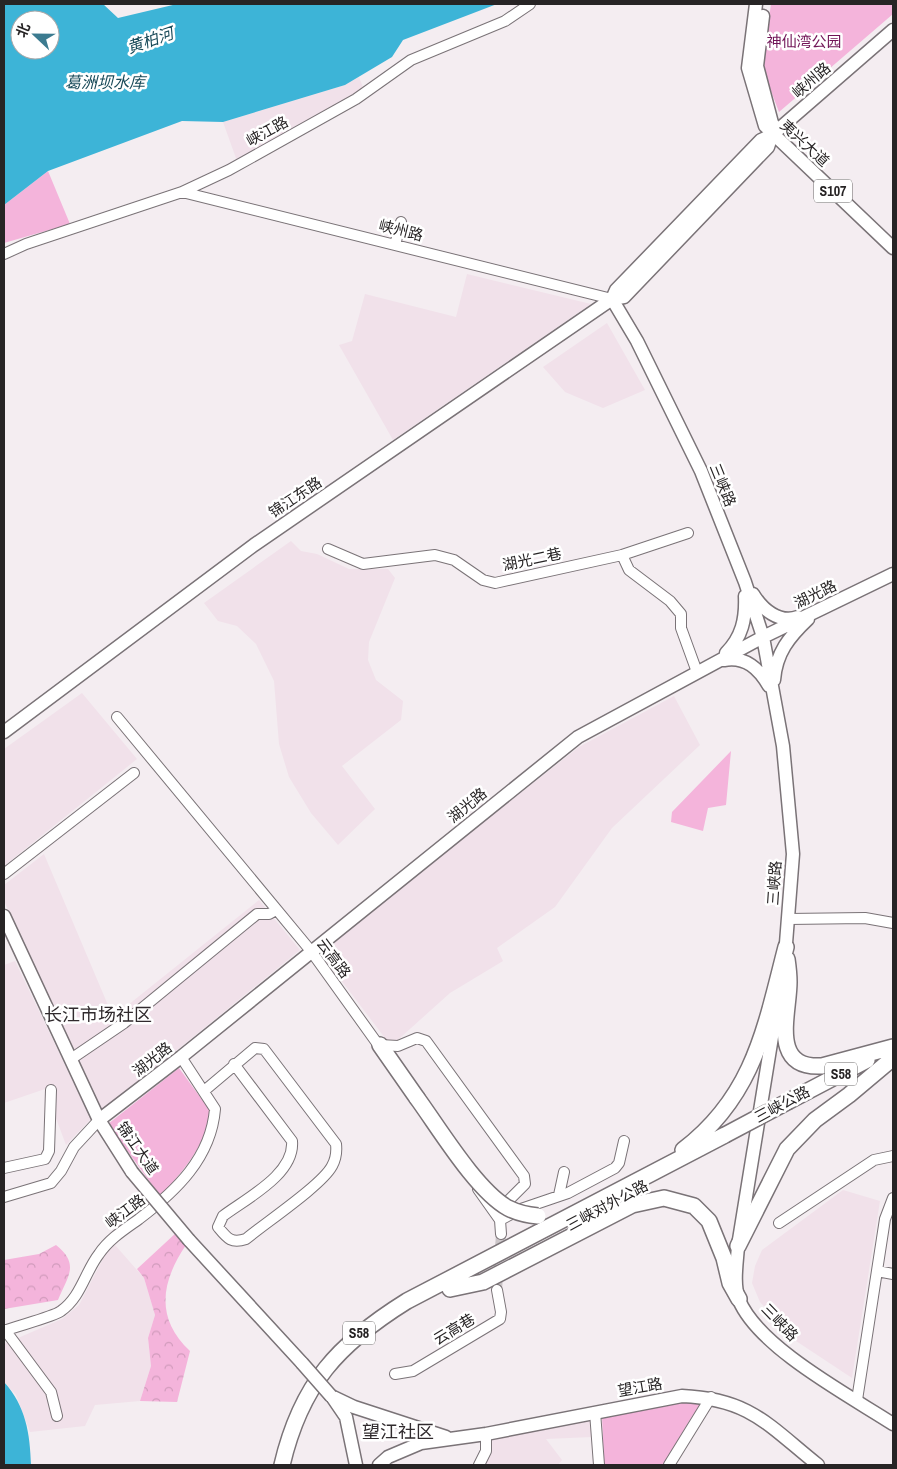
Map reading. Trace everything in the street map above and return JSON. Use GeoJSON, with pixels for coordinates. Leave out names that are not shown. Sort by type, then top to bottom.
{"type":"FeatureCollection","features":[{"type":"Feature","properties":{"kind":"highway"},"geometry":{"type":"LineString","coordinates":[[786,947],[789,982],[785,1042],[793,1056],[803,1064],[822,1066],[893,1047]]}},
{"type":"Feature","properties":{"kind":"highway"},"geometry":{"type":"LineString","coordinates":[[660,1168],[708,1127],[732,1100],[744,1082],[766,1026],[786,947]]}},
{"type":"Feature","properties":{"kind":"highway"},"geometry":{"type":"LineString","coordinates":[[380,1045],[477,1179],[492,1195],[514,1210],[538,1216],[551,1216],[582,1208]]}},
{"type":"Feature","properties":{"kind":"highway","name":"三峡公路"},"geometry":{"type":"LineString","coordinates":[[726,1139],[893,1047]]}},
{"type":"Feature","properties":{"kind":"highway"},"geometry":{"type":"LineString","coordinates":[[738,1246],[787,1149],[815,1120],[849,1095],[893,1058]]}},
{"type":"Feature","properties":{"kind":"highway","name":"三峡公路"},"geometry":{"type":"LineString","coordinates":[[790,1105],[893,1058]]}},
{"type":"Feature","properties":{"kind":"highway","name":"三峡对外公路"},"geometry":{"type":"LineString","coordinates":[[490,1262],[582,1208],[660,1168],[726,1139]]}},
{"type":"Feature","properties":{"kind":"highway","name":"三峡对外公路"},"geometry":{"type":"LineString","coordinates":[[490,1262],[726,1139]]}},
{"type":"Feature","properties":{"kind":"highway"},"geometry":{"type":"LineString","coordinates":[[450,1289],[483,1282],[632,1205],[664,1198],[694,1206],[709,1222],[724,1258],[730,1283],[739,1299]]}},
{"type":"Feature","properties":{"kind":"highway","name":"S58"},"geometry":{"type":"LineString","coordinates":[[292,1465],[304,1422],[317,1395],[344,1361],[375,1333],[450,1289],[490,1262]]}},
{"type":"Feature","properties":{"kind":"highway","name":"S58"},"geometry":{"type":"LineString","coordinates":[[282,1465],[298,1412],[326,1369],[358,1334],[407,1301],[490,1262]]}},
{"type":"Feature","properties":{"kind":"main road","name":"夷兴大道"},"geometry":{"type":"LineString","coordinates":[[756,4],[748,68],[760,115],[775,133],[893,248]]}},
{"type":"Feature","properties":{"kind":"main road","name":"夷兴大道"},"geometry":{"type":"LineString","coordinates":[[764,4],[757,66],[775,133],[893,240]]}},
{"type":"Feature","properties":{"kind":"main road","name":"峡州路"},"geometry":{"type":"LineString","coordinates":[[612,299],[616,290],[760,140],[775,133],[893,30]]}},
{"type":"Feature","properties":{"kind":"main road","name":"三峡路"},"geometry":{"type":"LineString","coordinates":[[612,299],[637,341],[701,471],[744,582],[763,637],[783,746],[793,854],[786,947],[738,1246],[736,1267],[739,1299],[758,1327],[795,1360],[893,1424]]}},
{"type":"Feature","properties":{"kind":"main road","name":"锦江东路"},"geometry":{"type":"LineString","coordinates":[[4,732],[254,545],[612,299]]}},
{"type":"Feature","properties":{"kind":"main road","name":"湖光路"},"geometry":{"type":"LineString","coordinates":[[99,1120],[181,1057],[578,737],[763,637],[893,574]]}},
{"type":"Feature","properties":{"kind":"main road"},"geometry":{"type":"LineString","coordinates":[[744,582],[760,605],[775,616],[794,619],[815,612]]}},
{"type":"Feature","properties":{"kind":"main road"},"geometry":{"type":"LineString","coordinates":[[717,662],[735,644],[743,628],[746,610],[744,582]]}},
{"type":"Feature","properties":{"kind":"main road"},"geometry":{"type":"LineString","coordinates":[[773,692],[775,667],[781,650],[793,633],[815,612]]}},
{"type":"Feature","properties":{"kind":"main road"},"geometry":{"type":"LineString","coordinates":[[717,662],[735,658],[749,663],[762,674],[773,692]]}},
{"type":"Feature","properties":{"kind":"main road","name":"锦江大道"},"geometry":{"type":"LineString","coordinates":[[4,916],[99,1120],[132,1172],[189,1240],[331,1396],[346,1416],[356,1465]]}},
{"type":"Feature","properties":{"kind":"main road"},"geometry":{"type":"LineString","coordinates":[[331,1396],[354,1407],[450,1438]]}},
{"type":"Feature","properties":{"kind":"main road","name":"望江路"},"geometry":{"type":"LineString","coordinates":[[379,1465],[388,1457],[422,1443],[486,1434],[682,1396],[711,1397],[732,1403],[752,1412],[818,1465]]}},
{"type":"Feature","properties":{"kind":"street","name":"峡江路"},"geometry":{"type":"LineString","coordinates":[[4,254],[35,241],[182,192],[229,170],[356,99],[411,60],[505,21],[530,4]]}},
{"type":"Feature","properties":{"kind":"street","name":"峡州路"},"geometry":{"type":"LineString","coordinates":[[182,192],[612,299]]}},
{"type":"Feature","properties":{"kind":"street"},"geometry":{"type":"LineString","coordinates":[[395,245],[401,222]]}},
{"type":"Feature","properties":{"kind":"street","name":"湖光二巷"},"geometry":{"type":"LineString","coordinates":[[328,549],[364,564],[435,554],[454,560],[483,580],[495,583],[622,555],[688,533]]}},
{"type":"Feature","properties":{"kind":"street"},"geometry":{"type":"LineString","coordinates":[[622,555],[629,570],[670,601],[681,614],[681,628],[697,672]]}},
{"type":"Feature","properties":{"kind":"street","name":"云高路"},"geometry":{"type":"LineString","coordinates":[[117,717],[311,952],[380,1045],[386,1060],[500,1220]]}},
{"type":"Feature","properties":{"kind":"street"},"geometry":{"type":"LineString","coordinates":[[4,874],[134,773]]}},
{"type":"Feature","properties":{"kind":"street"},"geometry":{"type":"LineString","coordinates":[[71,1059],[124,1023],[257,914],[269,914],[276,910]]}},
{"type":"Feature","properties":{"kind":"street"},"geometry":{"type":"LineString","coordinates":[[788,918],[865,918],[893,923]]}},
{"type":"Feature","properties":{"kind":"street"},"geometry":{"type":"LineString","coordinates":[[380,1045],[398,1046],[417,1038],[426,1041],[524,1176],[525,1184],[509,1200]]}},
{"type":"Feature","properties":{"kind":"street"},"geometry":{"type":"LineString","coordinates":[[204,1091],[234,1064],[255,1048],[264,1049],[336,1144],[337,1154],[331,1168],[318,1182],[246,1238],[236,1242],[228,1240],[218,1227],[219,1221],[280,1173],[289,1162],[292,1140],[234,1064]]}},
{"type":"Feature","properties":{"kind":"street","name":"峡江路"},"geometry":{"type":"LineString","coordinates":[[5,1330],[59,1312],[70,1304],[98,1254],[111,1240],[169,1196],[187,1176],[202,1152],[212,1127],[214,1109],[181,1057]]}},
{"type":"Feature","properties":{"kind":"street"},"geometry":{"type":"LineString","coordinates":[[4,1168],[45,1159],[49,1151],[51,1090]]}},
{"type":"Feature","properties":{"kind":"street"},"geometry":{"type":"LineString","coordinates":[[4,1197],[51,1183],[61,1171],[74,1147],[99,1120]]}},
{"type":"Feature","properties":{"kind":"street"},"geometry":{"type":"LineString","coordinates":[[500,1234],[500,1220],[521,1209],[559,1196],[618,1165],[624,1141]]}},
{"type":"Feature","properties":{"kind":"street"},"geometry":{"type":"LineString","coordinates":[[779,1223],[874,1160],[893,1156]]}},
{"type":"Feature","properties":{"kind":"street"},"geometry":{"type":"LineString","coordinates":[[559,1196],[564,1172]]}},
{"type":"Feature","properties":{"kind":"street"},"geometry":{"type":"LineString","coordinates":[[857,1400],[885,1219],[893,1198]]}},
{"type":"Feature","properties":{"kind":"street"},"geometry":{"type":"LineString","coordinates":[[877,1271],[893,1274]]}},
{"type":"Feature","properties":{"kind":"street","name":"云高巷"},"geometry":{"type":"LineString","coordinates":[[395,1374],[413,1371],[500,1319],[497,1290]]}},
{"type":"Feature","properties":{"kind":"street"},"geometry":{"type":"LineString","coordinates":[[5,1330],[51,1392],[57,1416]]}},
{"type":"Feature","properties":{"kind":"street"},"geometry":{"type":"LineString","coordinates":[[669,1465],[711,1397]]}},
{"type":"Feature","properties":{"kind":"street"},"geometry":{"type":"LineString","coordinates":[[595,1412],[598,1465]]}},
{"type":"Feature","properties":{"kind":"street"},"geometry":{"type":"LineString","coordinates":[[479,1465],[486,1451],[486,1434]]}},
{"type":"Feature","properties":{"kind":"shaded area"},"geometry":{"type":"Polygon","coordinates":[[[359,77],[364,90],[237,161],[223,122],[345,85],[359,77]]]}},
{"type":"Feature","properties":{"kind":"shaded area"},"geometry":{"type":"Polygon","coordinates":[[[467,274],[591,304],[393,440],[339,345],[352,341],[365,294],[456,317],[467,274]]]}},
{"type":"Feature","properties":{"kind":"shaded area"},"geometry":{"type":"Polygon","coordinates":[[[607,323],[645,390],[603,408],[565,392],[543,367],[607,323]]]}},
{"type":"Feature","properties":{"kind":"shaded area"},"geometry":{"type":"Polygon","coordinates":[[[291,541],[301,551],[317,554],[349,569],[388,569],[395,578],[369,642],[368,660],[376,680],[403,701],[401,720],[342,766],[375,809],[338,845],[311,813],[289,777],[279,744],[274,681],[256,644],[237,626],[218,621],[204,603],[291,541]]]}},
{"type":"Feature","properties":{"kind":"shaded area"},"geometry":{"type":"Polygon","coordinates":[[[82,693],[137,759],[4,866],[4,749],[82,693]]]}},
{"type":"Feature","properties":{"kind":"shaded area"},"geometry":{"type":"Polygon","coordinates":[[[674,696],[700,745],[612,828],[555,907],[497,948],[503,961],[450,993],[391,1046],[319,951],[579,747],[674,696]]]}},
{"type":"Feature","properties":{"kind":"shaded area"},"geometry":{"type":"Polygon","coordinates":[[[44,854],[113,1017],[259,900],[300,950],[101,1112],[4,901],[4,885],[44,854]]]}},
{"type":"Feature","properties":{"kind":"shaded area"},"geometry":{"type":"Polygon","coordinates":[[[15,961],[91,1119],[66,1145],[45,1089],[4,1103],[4,965],[15,961]]]}},
{"type":"Feature","properties":{"kind":"shaded area"},"geometry":{"type":"Polygon","coordinates":[[[843,1190],[880,1201],[852,1378],[793,1339],[760,1302],[752,1283],[755,1266],[762,1250],[843,1190]]]}},
{"type":"Feature","properties":{"kind":"shaded area"},"geometry":{"type":"Polygon","coordinates":[[[115,1245],[144,1278],[155,1315],[148,1338],[151,1366],[140,1401],[95,1405],[85,1426],[30,1432],[16,1395],[4,1382],[4,1344],[62,1319],[79,1305],[106,1253],[115,1245]]]}},
{"type":"Feature","properties":{"kind":"shaded area"},"geometry":{"type":"Polygon","coordinates":[[[590,1420],[592,1437],[546,1439],[562,1460],[558,1465],[485,1465],[490,1453],[491,1437],[590,1420]]]}},
{"type":"Feature","properties":{"kind":"green space","name":"神仙湾公园"},"geometry":{"type":"Polygon","coordinates":[[[771,4],[893,4],[893,14],[779,112],[768,83],[763,61],[771,4]]]}},
{"type":"Feature","properties":{"kind":"green space"},"geometry":{"type":"Polygon","coordinates":[[[48,171],[70,224],[4,243],[4,205],[48,171]]]}},
{"type":"Feature","properties":{"kind":"green space"},"geometry":{"type":"Polygon","coordinates":[[[731,751],[726,805],[708,808],[703,831],[671,822],[672,812],[731,751]]]}},
{"type":"Feature","properties":{"kind":"green space"},"geometry":{"type":"Polygon","coordinates":[[[179,1068],[211,1112],[204,1136],[192,1158],[160,1196],[108,1124],[179,1068]]]}},
{"type":"Feature","properties":{"kind":"green space"},"geometry":{"type":"Polygon","coordinates":[[[177,1232],[186,1245],[171,1273],[167,1286],[167,1313],[171,1326],[190,1351],[177,1402],[140,1401],[151,1366],[148,1338],[155,1315],[144,1278],[137,1269],[177,1232]]]}},
{"type":"Feature","properties":{"kind":"green space"},"geometry":{"type":"Polygon","coordinates":[[[56,1245],[68,1258],[70,1264],[68,1277],[58,1300],[4,1309],[4,1260],[39,1254],[56,1245]]]}},
{"type":"Feature","properties":{"kind":"green space"},"geometry":{"type":"Polygon","coordinates":[[[705,1399],[691,1418],[663,1465],[604,1465],[602,1416],[705,1399]]]}},
{"type":"Feature","properties":{"kind":"water","name":"葛洲坝水库"},"geometry":{"type":"Polygon","coordinates":[[[4,4],[103,4],[118,18],[177,4],[497,4],[403,40],[392,57],[345,85],[223,122],[182,121],[48,171],[4,205],[4,4]]]}},
{"type":"Feature","properties":{"kind":"water"},"geometry":{"type":"Polygon","coordinates":[[[4,1382],[22,1411],[28,1431],[31,1465],[4,1465],[4,1382]]]}},
{"type":"Feature","properties":{"kind":"tunnel"},"geometry":{"type":"LineString","coordinates":[[497,1290],[501,1234]]}},
{"type":"Feature","properties":{"kind":"district","name":"长江市场社区"},"geometry":{"type":"Point","coordinates":[98,1014]}},
{"type":"Feature","properties":{"kind":"district","name":"望江社区"},"geometry":{"type":"Point","coordinates":[398,1431]}},
{"type":"Feature","properties":{"kind":"water label","name":"黄柏河"},"geometry":{"type":"Point","coordinates":[150,40]}}]}
